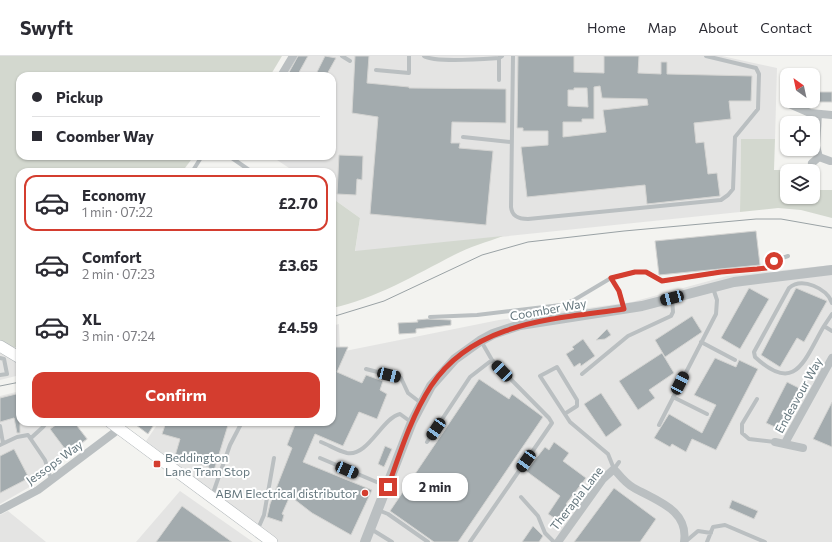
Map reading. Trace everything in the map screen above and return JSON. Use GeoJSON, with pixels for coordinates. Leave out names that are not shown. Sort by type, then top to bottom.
{"type":"FeatureCollection","features":[{"type":"Feature","properties":{"kind":"main road"},"geometry":{"type":"LineString","coordinates":[[0,346],[16,356]]}},
{"type":"Feature","properties":{"kind":"main road"},"geometry":{"type":"LineString","coordinates":[[117,426],[211,498],[272,542]]}},
{"type":"Feature","properties":{"kind":"street"},"geometry":{"type":"LineString","coordinates":[[283,72],[293,56]]}},
{"type":"Feature","properties":{"kind":"street"},"geometry":{"type":"LineString","coordinates":[[801,108],[818,114],[832,115]]}},
{"type":"Feature","properties":{"kind":"street"},"geometry":{"type":"LineString","coordinates":[[818,114],[816,146],[819,157]]}},
{"type":"Feature","properties":{"kind":"street"},"geometry":{"type":"LineString","coordinates":[[819,157],[830,161]]}},
{"type":"Feature","properties":{"kind":"street"},"geometry":{"type":"LineString","coordinates":[[812,163],[819,157]]}},
{"type":"Feature","properties":{"kind":"street","name":"Coomber Way"},"geometry":{"type":"LineString","coordinates":[[365,542],[388,487],[412,422],[421,403],[431,386],[443,372],[466,350],[480,341],[493,334],[520,325],[624,309],[672,298],[713,286],[750,279],[832,270]]}},
{"type":"Feature","properties":{"kind":"street","name":"Endeavour Way"},"geometry":{"type":"LineString","coordinates":[[785,443],[832,358]]}},
{"type":"Feature","properties":{"kind":"street","name":"Jessops Way"},"geometry":{"type":"LineString","coordinates":[[0,510],[38,490],[112,426]]}},
{"type":"Feature","properties":{"kind":"street"},"geometry":{"type":"LineString","coordinates":[[775,442],[803,448]]}},
{"type":"Feature","properties":{"kind":"street"},"geometry":{"type":"LineString","coordinates":[[617,466],[629,484],[674,510],[684,526],[684,542]]}},
{"type":"Feature","properties":{"kind":"street","name":"Therapia Lane"},"geometry":{"type":"LineString","coordinates":[[558,542],[603,479],[617,466]]}},
{"type":"Feature","properties":{"kind":"lane"},"geometry":{"type":"LineString","coordinates":[[342,56],[350,61]]}},
{"type":"Feature","properties":{"kind":"lane"},"geometry":{"type":"LineString","coordinates":[[376,70],[408,73],[409,56]]}},
{"type":"Feature","properties":{"kind":"lane"},"geometry":{"type":"LineString","coordinates":[[424,56],[447,60],[501,57],[499,80]]}},
{"type":"Feature","properties":{"kind":"lane"},"geometry":{"type":"LineString","coordinates":[[513,56],[511,142],[512,212],[520,219],[666,207],[721,200],[728,195],[733,189],[735,137],[758,109],[759,74],[756,68],[706,56]]}},
{"type":"Feature","properties":{"kind":"lane"},"geometry":{"type":"LineString","coordinates":[[463,137],[511,142]]}},
{"type":"Feature","properties":{"kind":"lane"},"geometry":{"type":"LineString","coordinates":[[235,160],[246,168]]}},
{"type":"Feature","properties":{"kind":"lane"},"geometry":{"type":"LineString","coordinates":[[430,317],[493,314],[561,304],[574,300],[611,278],[635,272],[646,272],[662,281],[721,272],[766,268],[774,261],[788,256]]}},
{"type":"Feature","properties":{"kind":"lane"},"geometry":{"type":"LineString","coordinates":[[611,278],[619,291],[624,309]]}},
{"type":"Feature","properties":{"kind":"lane"},"geometry":{"type":"LineString","coordinates":[[832,303],[830,297],[821,289],[806,284],[794,284],[788,288],[754,352],[755,357],[773,371],[784,375],[792,373],[802,364],[832,314]]}},
{"type":"Feature","properties":{"kind":"lane"},"geometry":{"type":"LineString","coordinates":[[659,425],[718,309],[713,286]]}},
{"type":"Feature","properties":{"kind":"lane"},"geometry":{"type":"LineString","coordinates":[[582,374],[628,336],[671,316],[673,312],[672,298]]}},
{"type":"Feature","properties":{"kind":"lane"},"geometry":{"type":"LineString","coordinates":[[824,326],[832,331]]}},
{"type":"Feature","properties":{"kind":"lane"},"geometry":{"type":"LineString","coordinates":[[470,542],[552,423],[549,418],[492,360],[480,341]]}},
{"type":"Feature","properties":{"kind":"lane"},"geometry":{"type":"LineString","coordinates":[[701,342],[735,360]]}},
{"type":"Feature","properties":{"kind":"lane"},"geometry":{"type":"LineString","coordinates":[[0,358],[4,359],[7,374],[0,375]]}},
{"type":"Feature","properties":{"kind":"lane"},"geometry":{"type":"LineString","coordinates":[[427,442],[470,377],[492,360]]}},
{"type":"Feature","properties":{"kind":"lane"},"geometry":{"type":"LineString","coordinates":[[566,413],[576,406],[577,400],[557,367],[540,376],[560,409],[566,413],[570,422],[608,454],[617,466]]}},
{"type":"Feature","properties":{"kind":"lane"},"geometry":{"type":"LineString","coordinates":[[366,369],[401,378],[408,393],[421,403]]}},
{"type":"Feature","properties":{"kind":"lane"},"geometry":{"type":"LineString","coordinates":[[673,397],[707,414]]}},
{"type":"Feature","properties":{"kind":"lane"},"geometry":{"type":"LineString","coordinates":[[757,399],[742,424],[742,433],[750,439],[775,442]]}},
{"type":"Feature","properties":{"kind":"lane"},"geometry":{"type":"LineString","coordinates":[[321,442],[348,453],[353,452],[360,449],[377,435],[394,415],[400,414],[412,422]]}},
{"type":"Feature","properties":{"kind":"lane"},"geometry":{"type":"LineString","coordinates":[[0,426],[2,444],[23,435],[28,435],[31,438],[45,460],[51,479]]}},
{"type":"Feature","properties":{"kind":"lane"},"geometry":{"type":"LineString","coordinates":[[31,438],[45,426]]}},
{"type":"Feature","properties":{"kind":"lane"},"geometry":{"type":"LineString","coordinates":[[211,498],[219,481],[230,445],[240,426]]}},
{"type":"Feature","properties":{"kind":"lane"},"geometry":{"type":"LineString","coordinates":[[257,531],[264,514],[274,458]]}},
{"type":"Feature","properties":{"kind":"lane"},"geometry":{"type":"LineString","coordinates":[[320,458],[388,487]]}},
{"type":"Feature","properties":{"kind":"lane"},"geometry":{"type":"LineString","coordinates":[[521,498],[538,516],[545,533],[554,542]]}},
{"type":"Feature","properties":{"kind":"lane"},"geometry":{"type":"LineString","coordinates":[[378,510],[388,514],[428,542]]}},
{"type":"Feature","properties":{"kind":"lane"},"geometry":{"type":"LineString","coordinates":[[707,542],[713,527],[725,525],[765,542]]}},
{"type":"Feature","properties":{"kind":"lane"},"geometry":{"type":"LineString","coordinates":[[371,529],[392,542]]}},
{"type":"Feature","properties":{"kind":"lane"},"geometry":{"type":"LineString","coordinates":[[684,542],[698,531],[711,533]]}},
{"type":"Feature","properties":{"kind":"lane"},"geometry":{"type":"LineString","coordinates":[[381,542],[384,537]]}},
{"type":"Feature","properties":{"kind":"shaded area"},"geometry":{"type":"Polygon","coordinates":[[[0,56],[282,56],[272,72],[16,72],[16,160],[191,160],[185,168],[16,168],[16,348],[0,343],[0,56]]]}},
{"type":"Feature","properties":{"kind":"shaded area"},"geometry":{"type":"Polygon","coordinates":[[[296,56],[722,56],[777,68],[775,139],[741,139],[740,212],[355,252],[360,218],[336,201],[336,168],[289,168],[277,160],[336,160],[336,72],[287,72],[296,56]]]}},
{"type":"Feature","properties":{"kind":"shaded area"},"geometry":{"type":"Polygon","coordinates":[[[741,139],[775,139],[774,170],[780,170],[780,204],[820,204],[820,190],[832,190],[832,218],[801,210],[778,208],[740,212],[741,139]]]}},
{"type":"Feature","properties":{"kind":"shaded area"},"geometry":{"type":"Polygon","coordinates":[[[336,201],[360,218],[355,251],[503,236],[460,252],[379,293],[336,307],[336,201]]]}},
{"type":"Feature","properties":{"kind":"shaded area"},"geometry":{"type":"Polygon","coordinates":[[[832,265],[832,542],[278,542],[146,441],[156,426],[336,426],[336,325],[339,324],[340,352],[499,320],[632,302],[727,276],[832,265]]]}},
{"type":"Feature","properties":{"kind":"shaded area"},"geometry":{"type":"Polygon","coordinates":[[[0,353],[16,362],[16,376],[0,380],[0,353]]]}},
{"type":"Feature","properties":{"kind":"shaded area"},"geometry":{"type":"Polygon","coordinates":[[[16,392],[16,426],[77,426],[88,439],[33,485],[0,504],[0,396],[16,392]]]}},
{"type":"Feature","properties":{"kind":"shaded area"},"geometry":{"type":"Polygon","coordinates":[[[180,491],[253,542],[136,542],[180,491]]]}},
{"type":"Feature","properties":{"kind":"shaded area"},"geometry":{"type":"Polygon","coordinates":[[[8,511],[46,542],[0,542],[0,515],[8,511]]]}},
{"type":"Feature","properties":{"kind":"building"},"geometry":{"type":"Polygon","coordinates":[[[298,56],[308,56],[299,72],[289,72],[298,56]]]}},
{"type":"Feature","properties":{"kind":"building"},"geometry":{"type":"Polygon","coordinates":[[[325,56],[336,58],[328,72],[317,72],[325,56]]]}},
{"type":"Feature","properties":{"kind":"building"},"geometry":{"type":"Polygon","coordinates":[[[355,56],[369,56],[367,83],[409,88],[506,89],[506,123],[452,122],[451,143],[460,143],[459,148],[493,151],[486,225],[370,214],[378,117],[352,113],[355,56]]]}},
{"type":"Feature","properties":{"kind":"building"},"geometry":{"type":"Polygon","coordinates":[[[518,56],[574,56],[574,72],[604,73],[604,56],[639,56],[638,73],[661,74],[661,62],[667,62],[667,74],[752,76],[751,101],[729,101],[731,119],[694,123],[696,143],[704,142],[708,174],[717,173],[720,196],[647,204],[645,185],[527,197],[521,147],[548,145],[548,131],[523,131],[523,128],[517,128],[518,56]],[[600,86],[594,87],[594,119],[582,119],[582,122],[563,122],[563,137],[606,132],[603,110],[648,105],[647,99],[602,98],[600,86]],[[574,88],[574,90],[568,90],[568,106],[588,107],[587,88],[574,88]]]}},
{"type":"Feature","properties":{"kind":"building"},"geometry":{"type":"Polygon","coordinates":[[[820,92],[832,92],[832,102],[820,102],[820,92]]]}},
{"type":"Feature","properties":{"kind":"building"},"geometry":{"type":"Polygon","coordinates":[[[339,155],[363,156],[362,180],[357,179],[356,195],[337,194],[339,155]]]}},
{"type":"Feature","properties":{"kind":"building"},"geometry":{"type":"Polygon","coordinates":[[[756,231],[760,265],[659,275],[655,241],[756,231]]]}},
{"type":"Feature","properties":{"kind":"building"},"geometry":{"type":"Polygon","coordinates":[[[749,288],[769,299],[740,349],[721,338],[749,288]]]}},
{"type":"Feature","properties":{"kind":"building"},"geometry":{"type":"Polygon","coordinates":[[[796,288],[827,301],[804,342],[797,338],[780,367],[761,355],[796,288]]]}},
{"type":"Feature","properties":{"kind":"building"},"geometry":{"type":"Polygon","coordinates":[[[692,316],[702,332],[665,357],[655,340],[692,316]]]}},
{"type":"Feature","properties":{"kind":"building"},"geometry":{"type":"Polygon","coordinates":[[[417,320],[451,320],[451,325],[416,329],[416,333],[399,334],[398,323],[418,322],[417,320]]]}},
{"type":"Feature","properties":{"kind":"building"},"geometry":{"type":"Polygon","coordinates":[[[607,329],[611,335],[605,339],[596,340],[607,329]]]}},
{"type":"Feature","properties":{"kind":"building"},"geometry":{"type":"Polygon","coordinates":[[[583,339],[595,356],[581,366],[580,363],[574,367],[566,354],[574,349],[572,347],[583,339]]]}},
{"type":"Feature","properties":{"kind":"building"},"geometry":{"type":"Polygon","coordinates":[[[336,347],[348,347],[337,372],[362,383],[366,375],[383,381],[380,390],[387,394],[377,419],[359,412],[343,446],[315,434],[303,462],[372,490],[351,535],[312,513],[290,496],[282,514],[284,515],[282,522],[267,517],[270,504],[292,448],[287,445],[294,426],[336,426],[336,347]]]}},
{"type":"Feature","properties":{"kind":"building"},"geometry":{"type":"Polygon","coordinates":[[[662,353],[674,373],[649,390],[655,398],[638,410],[619,381],[662,353]]]}},
{"type":"Feature","properties":{"kind":"building"},"geometry":{"type":"Polygon","coordinates":[[[715,358],[736,367],[739,360],[758,369],[716,450],[692,439],[686,452],[672,444],[670,447],[654,438],[669,414],[702,433],[716,405],[694,395],[715,358]]]}},
{"type":"Feature","properties":{"kind":"building"},"geometry":{"type":"Polygon","coordinates":[[[479,379],[509,399],[512,394],[543,417],[458,542],[434,542],[390,511],[479,379]]]}},
{"type":"Feature","properties":{"kind":"building"},"geometry":{"type":"Polygon","coordinates":[[[787,382],[805,391],[784,431],[766,423],[787,382]]]}},
{"type":"Feature","properties":{"kind":"building"},"geometry":{"type":"Polygon","coordinates":[[[601,393],[622,425],[606,437],[584,404],[601,393]]]}},
{"type":"Feature","properties":{"kind":"building"},"geometry":{"type":"Polygon","coordinates":[[[16,394],[16,426],[20,426],[20,433],[17,433],[14,418],[0,422],[0,398],[16,394]]]}},
{"type":"Feature","properties":{"kind":"building"},"geometry":{"type":"Polygon","coordinates":[[[832,402],[832,447],[813,439],[832,402]]]}},
{"type":"Feature","properties":{"kind":"building"},"geometry":{"type":"Polygon","coordinates":[[[54,426],[77,426],[87,439],[68,453],[50,429],[54,426]]]}},
{"type":"Feature","properties":{"kind":"building"},"geometry":{"type":"Polygon","coordinates":[[[137,426],[153,426],[148,434],[137,426]]]}},
{"type":"Feature","properties":{"kind":"building"},"geometry":{"type":"Polygon","coordinates":[[[165,426],[228,426],[212,477],[206,476],[209,467],[175,456],[180,439],[162,434],[165,426]]]}},
{"type":"Feature","properties":{"kind":"building"},"geometry":{"type":"Polygon","coordinates":[[[554,442],[569,453],[563,461],[586,478],[566,504],[572,508],[562,523],[548,514],[560,496],[526,471],[545,447],[549,450],[554,442]]]}},
{"type":"Feature","properties":{"kind":"building"},"geometry":{"type":"Polygon","coordinates":[[[385,446],[392,449],[384,467],[378,464],[385,446]]]}},
{"type":"Feature","properties":{"kind":"building"},"geometry":{"type":"Polygon","coordinates":[[[14,449],[29,478],[0,493],[0,456],[14,449]]]}},
{"type":"Feature","properties":{"kind":"building"},"geometry":{"type":"Polygon","coordinates":[[[614,488],[656,519],[640,542],[574,542],[614,488]]]}},
{"type":"Feature","properties":{"kind":"building"},"geometry":{"type":"Polygon","coordinates":[[[732,500],[758,511],[754,519],[729,508],[732,500]]]}},
{"type":"Feature","properties":{"kind":"building"},"geometry":{"type":"Polygon","coordinates":[[[182,506],[232,542],[156,542],[182,506]]]}},
{"type":"Feature","properties":{"kind":"building"},"geometry":{"type":"Polygon","coordinates":[[[533,526],[543,536],[539,542],[522,542],[533,526]]]}},
{"type":"Feature","properties":{"kind":"tram line"},"geometry":{"type":"LineString","coordinates":[[336,316],[384,301],[482,255],[528,242],[624,231],[756,219],[781,219],[832,228]]}},
{"type":"Feature","properties":{"kind":"tram line"},"geometry":{"type":"LineString","coordinates":[[0,386],[16,383]]}},
{"type":"Feature","properties":{"kind":"place","name":"Beddington Lane Tram Stop"},"geometry":{"type":"Point","coordinates":[157,464]}},
{"type":"Feature","properties":{"kind":"place","name":"ABM Electrical distributor"},"geometry":{"type":"Point","coordinates":[365,493]}},
{"type":"Feature","properties":{"kind":"route"},"geometry":{"type":"LineString","coordinates":[[388,487],[412,422],[431,386],[455,359],[480,341],[493,334],[520,325],[624,309],[619,291],[611,278],[635,272],[646,272],[662,281],[721,272],[766,268],[774,261]]}}]}
